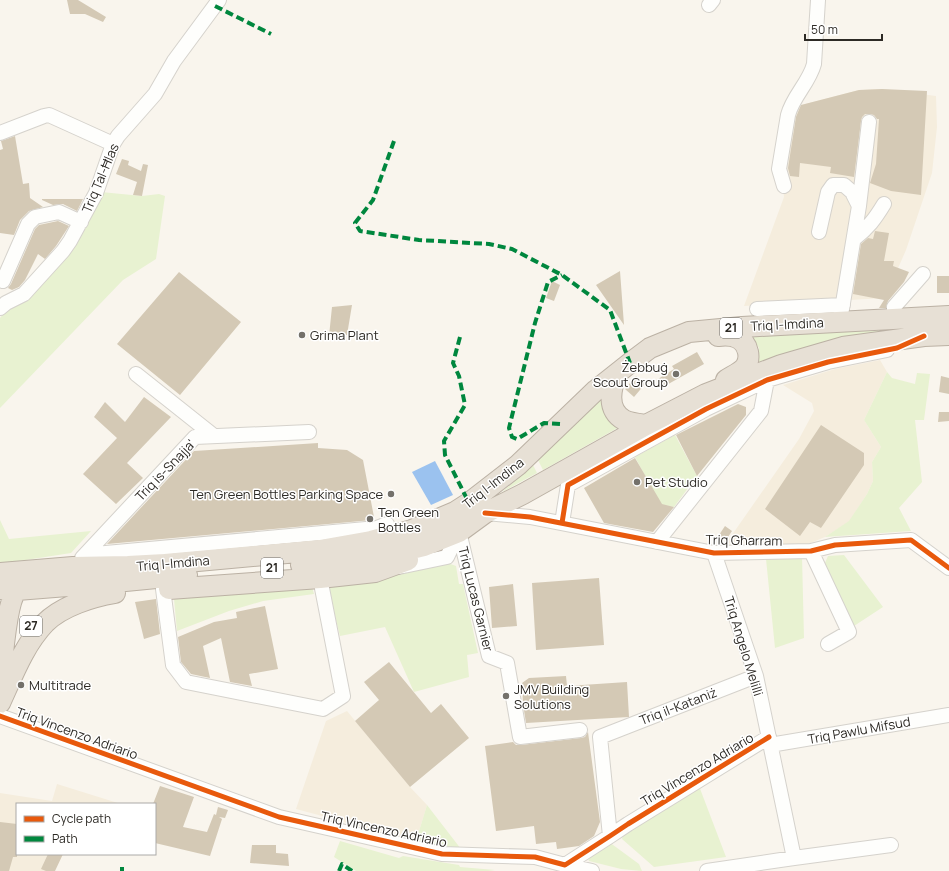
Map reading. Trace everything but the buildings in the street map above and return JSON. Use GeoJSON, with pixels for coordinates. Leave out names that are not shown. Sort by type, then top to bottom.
{"type":"FeatureCollection","features":[{"type":"Feature","properties":{"kind":"highway","name":"Triq l-Imdina"},"geometry":{"type":"LineString","coordinates":[[0,573],[78,567],[165,564],[320,550],[364,536],[412,530],[456,512],[518,465],[596,390],[623,368],[650,348],[689,332],[742,327],[841,313],[894,319],[949,316]]}},
{"type":"Feature","properties":{"kind":"highway"},"geometry":{"type":"LineString","coordinates":[[646,425],[624,420],[615,411],[611,396],[612,385],[623,368],[681,343],[724,335],[739,338],[746,345],[749,357],[744,368],[706,394]]}},
{"type":"Feature","properties":{"kind":"highway","name":"Triq l-Imdina"},"geometry":{"type":"LineString","coordinates":[[10,591],[320,564],[366,558],[424,546],[451,535],[485,513],[523,494],[646,425],[706,394],[781,365],[809,356],[843,348],[924,336],[949,335]]}},
{"type":"Feature","properties":{"kind":"highway"},"geometry":{"type":"LineString","coordinates":[[0,703],[25,650],[46,622],[65,609],[92,597],[119,592],[320,578],[375,572],[413,558],[451,535]]}},
{"type":"Feature","properties":{"kind":"highway"},"geometry":{"type":"LineString","coordinates":[[10,591],[25,583],[42,577],[165,564]]}},
{"type":"Feature","properties":{"kind":"highway","name":"27"},"geometry":{"type":"LineString","coordinates":[[0,700],[17,648],[39,614],[63,596],[97,584]]}},
{"type":"Feature","properties":{"kind":"highway","name":"27"},"geometry":{"type":"LineString","coordinates":[[0,684],[10,591]]}},
{"type":"Feature","properties":{"kind":"street","name":"Triq Tal-Ħlas"},"geometry":{"type":"LineString","coordinates":[[3,305],[24,294],[63,251],[81,222],[98,189],[113,144],[118,136],[155,94],[174,61],[219,0]]}},
{"type":"Feature","properties":{"kind":"street"},"geometry":{"type":"LineString","coordinates":[[784,186],[779,170],[788,115],[791,107],[814,68],[818,0]]}},
{"type":"Feature","properties":{"kind":"street"},"geometry":{"type":"LineString","coordinates":[[0,133],[49,115],[113,144]]}},
{"type":"Feature","properties":{"kind":"street"},"geometry":{"type":"LineString","coordinates":[[757,309],[841,313],[859,206],[869,122]]}},
{"type":"Feature","properties":{"kind":"street"},"geometry":{"type":"LineString","coordinates":[[819,232],[828,192],[833,185],[844,185],[852,192],[859,206]]}},
{"type":"Feature","properties":{"kind":"street"},"geometry":{"type":"LineString","coordinates":[[854,239],[865,231],[873,222],[884,204]]}},
{"type":"Feature","properties":{"kind":"street"},"geometry":{"type":"LineString","coordinates":[[3,305],[1,281],[28,224],[35,217],[59,212],[81,222]]}},
{"type":"Feature","properties":{"kind":"street"},"geometry":{"type":"LineString","coordinates":[[894,319],[894,307],[923,274]]}},
{"type":"Feature","properties":{"kind":"street"},"geometry":{"type":"LineString","coordinates":[[562,523],[568,485],[706,409],[767,380],[828,362],[896,348],[924,336]]}},
{"type":"Feature","properties":{"kind":"street"},"geometry":{"type":"LineString","coordinates":[[136,374],[214,436]]}},
{"type":"Feature","properties":{"kind":"street"},"geometry":{"type":"LineString","coordinates":[[657,542],[761,410],[767,380]]}},
{"type":"Feature","properties":{"kind":"street","name":"Triq is-Snajja'"},"geometry":{"type":"LineString","coordinates":[[78,567],[194,437],[309,432]]}},
{"type":"Feature","properties":{"kind":"street"},"geometry":{"type":"LineString","coordinates":[[523,494],[525,510],[530,517]]}},
{"type":"Feature","properties":{"kind":"street","name":"Triq Għarram"},"geometry":{"type":"LineString","coordinates":[[485,513],[530,517],[714,554],[811,551],[835,545],[911,540],[949,568]]}},
{"type":"Feature","properties":{"kind":"street"},"geometry":{"type":"LineString","coordinates":[[78,567],[95,554],[364,536],[387,524]]}},
{"type":"Feature","properties":{"kind":"street","name":"Triq Lucas Garnier"},"geometry":{"type":"LineString","coordinates":[[451,535],[489,656],[507,663],[520,737],[580,730]]}},
{"type":"Feature","properties":{"kind":"street"},"geometry":{"type":"LineString","coordinates":[[811,551],[849,632],[828,644]]}},
{"type":"Feature","properties":{"kind":"street","name":"Triq Angelo Melilli"},"geometry":{"type":"LineString","coordinates":[[714,554],[756,676],[794,858]]}},
{"type":"Feature","properties":{"kind":"street"},"geometry":{"type":"LineString","coordinates":[[163,589],[173,666],[186,682],[323,709],[343,696],[320,578]]}},
{"type":"Feature","properties":{"kind":"street","name":"Triq il-Kataniż"},"geometry":{"type":"LineString","coordinates":[[610,836],[600,737],[756,676]]}},
{"type":"Feature","properties":{"kind":"street","name":"Triq Pawlu Mifsud"},"geometry":{"type":"LineString","coordinates":[[769,741],[949,715]]}},
{"type":"Feature","properties":{"kind":"street","name":"Triq Vincenzo Adriario"},"geometry":{"type":"LineString","coordinates":[[0,716],[279,817],[442,854],[535,857],[565,865],[634,819],[769,741]]}},
{"type":"Feature","properties":{"kind":"street"},"geometry":{"type":"LineString","coordinates":[[708,871],[891,845]]}},
{"type":"Feature","properties":{"kind":"street"},"geometry":{"type":"LineString","coordinates":[[565,865],[592,871]]}},
{"type":"Feature","properties":{"kind":"shaded area"},"geometry":{"type":"Polygon","coordinates":[[[882,89],[936,96],[937,127],[932,173],[906,250],[885,298],[744,306],[784,197],[782,175],[794,107],[859,90],[882,89]]]}},
{"type":"Feature","properties":{"kind":"shaded area"},"geometry":{"type":"Polygon","coordinates":[[[880,360],[887,372],[864,420],[881,447],[872,462],[873,481],[867,494],[849,522],[825,537],[808,544],[744,547],[727,542],[799,439],[814,411],[812,403],[783,385],[835,369],[880,360]]]}},
{"type":"Feature","properties":{"kind":"shaded area"},"geometry":{"type":"Polygon","coordinates":[[[347,711],[410,787],[427,805],[416,841],[296,809],[326,721],[347,711]]]}},
{"type":"Feature","properties":{"kind":"shaded area"},"geometry":{"type":"Polygon","coordinates":[[[57,784],[118,803],[16,803],[16,855],[62,855],[54,871],[0,871],[0,793],[52,801],[57,784]]]}},
{"type":"Feature","properties":{"kind":"green space"},"geometry":{"type":"Polygon","coordinates":[[[101,192],[142,196],[159,194],[165,196],[156,259],[123,280],[0,408],[0,318],[101,192]]]}},
{"type":"Feature","properties":{"kind":"green space"},"geometry":{"type":"Polygon","coordinates":[[[949,323],[755,368],[759,348],[751,335],[949,323]]]}},
{"type":"Feature","properties":{"kind":"green space"},"geometry":{"type":"Polygon","coordinates":[[[887,372],[892,378],[915,384],[917,373],[930,374],[924,420],[915,420],[922,482],[899,508],[911,531],[825,537],[849,521],[867,494],[873,481],[872,462],[881,447],[864,420],[887,372]]]}},
{"type":"Feature","properties":{"kind":"green space"},"geometry":{"type":"Polygon","coordinates":[[[601,396],[621,426],[543,470],[538,460],[601,396]]]}},
{"type":"Feature","properties":{"kind":"green space"},"geometry":{"type":"Polygon","coordinates":[[[675,435],[697,476],[674,507],[660,504],[635,457],[675,435]]]}},
{"type":"Feature","properties":{"kind":"green space"},"geometry":{"type":"Polygon","coordinates":[[[533,465],[537,473],[502,492],[533,465]]]}},
{"type":"Feature","properties":{"kind":"green space"},"geometry":{"type":"Polygon","coordinates":[[[0,520],[9,539],[91,531],[71,553],[0,564],[0,520]]]}},
{"type":"Feature","properties":{"kind":"green space"},"geometry":{"type":"Polygon","coordinates":[[[844,555],[883,607],[854,626],[824,565],[828,556],[844,555]]]}},
{"type":"Feature","properties":{"kind":"green space"},"geometry":{"type":"Polygon","coordinates":[[[802,556],[804,638],[775,648],[766,559],[802,556]]]}},
{"type":"Feature","properties":{"kind":"green space"},"geometry":{"type":"Polygon","coordinates":[[[445,562],[456,566],[459,584],[463,584],[478,653],[467,655],[469,677],[414,692],[385,627],[340,636],[328,589],[333,583],[445,562]]]}},
{"type":"Feature","properties":{"kind":"green space"},"geometry":{"type":"Polygon","coordinates":[[[312,587],[314,594],[263,601],[229,611],[177,631],[174,599],[180,595],[312,587]]]}},
{"type":"Feature","properties":{"kind":"green space"},"geometry":{"type":"Polygon","coordinates":[[[699,786],[726,857],[654,867],[622,839],[624,832],[699,786]]]}},
{"type":"Feature","properties":{"kind":"green space"},"geometry":{"type":"Polygon","coordinates":[[[427,805],[461,849],[416,841],[427,805]]]}},
{"type":"Feature","properties":{"kind":"green space"},"geometry":{"type":"Polygon","coordinates":[[[340,841],[399,858],[403,856],[459,865],[460,867],[495,870],[356,871],[334,857],[340,841]]]}},
{"type":"Feature","properties":{"kind":"green space"},"geometry":{"type":"Polygon","coordinates":[[[609,842],[639,864],[642,871],[621,869],[589,861],[587,855],[609,842]]]}},
{"type":"Feature","properties":{"kind":"water"},"geometry":{"type":"Polygon","coordinates":[[[435,461],[453,495],[431,505],[412,472],[435,461]]]}},
{"type":"Feature","properties":{"kind":"marked path"},"geometry":{"type":"LineString","coordinates":[[215,6],[271,34]]}},
{"type":"Feature","properties":{"kind":"marked path"},"geometry":{"type":"LineString","coordinates":[[394,141],[373,200],[355,223],[360,231],[419,240],[489,244],[512,249],[562,275],[610,310],[630,363]]}},
{"type":"Feature","properties":{"kind":"marked path"},"geometry":{"type":"LineString","coordinates":[[560,424],[544,423],[517,439],[512,437],[509,428],[535,323],[548,282],[562,275]]}},
{"type":"Feature","properties":{"kind":"marked path"},"geometry":{"type":"LineString","coordinates":[[460,337],[453,363],[459,376],[465,405],[444,441],[445,455],[469,503]]}},
{"type":"Feature","properties":{"kind":"marked path"},"geometry":{"type":"LineString","coordinates":[[339,871],[342,864],[352,871]]}},
{"type":"Feature","properties":{"kind":"cycle path"},"geometry":{"type":"LineString","coordinates":[[562,523],[568,485],[706,409],[767,380],[828,362],[897,348],[924,336]]}},
{"type":"Feature","properties":{"kind":"cycle path"},"geometry":{"type":"LineString","coordinates":[[485,513],[530,517],[714,553],[811,551],[835,545],[911,540],[949,568]]}},
{"type":"Feature","properties":{"kind":"cycle path"},"geometry":{"type":"LineString","coordinates":[[0,716],[279,817],[442,854],[535,857],[565,865],[628,824],[769,737]]}},
{"type":"Feature","properties":{"kind":"place","name":"Grima Plant"},"geometry":{"type":"Point","coordinates":[302,335]}},
{"type":"Feature","properties":{"kind":"place","name":"Żebbuġ Scout Group"},"geometry":{"type":"Point","coordinates":[676,374]}},
{"type":"Feature","properties":{"kind":"place","name":"Pet Studio"},"geometry":{"type":"Point","coordinates":[637,482]}},
{"type":"Feature","properties":{"kind":"place","name":"Ten Green Bottles Parking Space"},"geometry":{"type":"Point","coordinates":[391,494]}},
{"type":"Feature","properties":{"kind":"place","name":"Ten Green Bottles"},"geometry":{"type":"Point","coordinates":[370,519]}},
{"type":"Feature","properties":{"kind":"place","name":"Multitrade"},"geometry":{"type":"Point","coordinates":[21,685]}},
{"type":"Feature","properties":{"kind":"place","name":"JMV Building Solutions"},"geometry":{"type":"Point","coordinates":[506,696]}}]}
